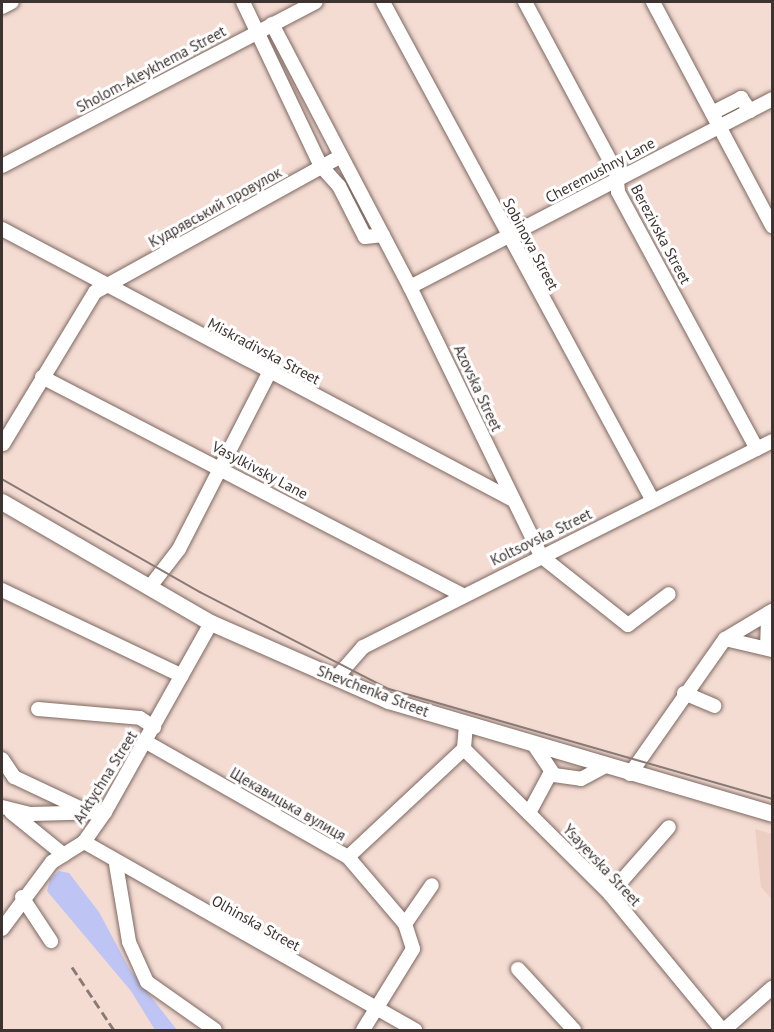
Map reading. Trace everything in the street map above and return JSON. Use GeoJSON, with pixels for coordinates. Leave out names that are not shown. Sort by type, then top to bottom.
{"type":"FeatureCollection","features":[{"type":"Feature","properties":{"kind":"main road","name":"Shevchenka Street"},"geometry":{"type":"LineString","coordinates":[[2,502],[211,622],[336,678],[466,725],[772,814]]}},
{"type":"Feature","properties":{"kind":"street"},"geometry":{"type":"LineString","coordinates":[[2,7],[12,2]]}},
{"type":"Feature","properties":{"kind":"street"},"geometry":{"type":"LineString","coordinates":[[243,2],[321,166],[339,186],[365,237],[383,235]]}},
{"type":"Feature","properties":{"kind":"street","name":"Sholom-Aleykhema Street"},"geometry":{"type":"LineString","coordinates":[[2,166],[316,2]]}},
{"type":"Feature","properties":{"kind":"street","name":"Sobinova Street"},"geometry":{"type":"LineString","coordinates":[[383,2],[508,237],[653,501]]}},
{"type":"Feature","properties":{"kind":"street","name":"Berezivska Street"},"geometry":{"type":"LineString","coordinates":[[525,2],[617,180],[618,192],[757,449]]}},
{"type":"Feature","properties":{"kind":"street"},"geometry":{"type":"LineString","coordinates":[[653,2],[772,226]]}},
{"type":"Feature","properties":{"kind":"street","name":"Azovska Street"},"geometry":{"type":"LineString","coordinates":[[272,24],[410,287],[511,500],[541,556]]}},
{"type":"Feature","properties":{"kind":"street"},"geometry":{"type":"LineString","coordinates":[[712,113],[741,98],[750,111]]}},
{"type":"Feature","properties":{"kind":"street","name":"Cheremushny Lane"},"geometry":{"type":"LineString","coordinates":[[410,287],[772,99]]}},
{"type":"Feature","properties":{"kind":"street","name":"Кудрявський провулок"},"geometry":{"type":"LineString","coordinates":[[3,444],[90,297],[104,285],[341,156]]}},
{"type":"Feature","properties":{"kind":"street","name":"Miskradivska Street"},"geometry":{"type":"LineString","coordinates":[[2,229],[473,482],[511,500]]}},
{"type":"Feature","properties":{"kind":"street"},"geometry":{"type":"LineString","coordinates":[[149,588],[179,549],[269,372]]}},
{"type":"Feature","properties":{"kind":"street","name":"Vasylkivsky Lane"},"geometry":{"type":"LineString","coordinates":[[42,377],[462,595]]}},
{"type":"Feature","properties":{"kind":"street","name":"Koltsovska Street"},"geometry":{"type":"LineString","coordinates":[[336,678],[363,647],[462,595],[772,441]]}},
{"type":"Feature","properties":{"kind":"street"},"geometry":{"type":"LineString","coordinates":[[473,482],[490,474],[494,462]]}},
{"type":"Feature","properties":{"kind":"street"},"geometry":{"type":"LineString","coordinates":[[541,556],[632,625],[669,594]]}},
{"type":"Feature","properties":{"kind":"street"},"geometry":{"type":"LineString","coordinates":[[2,590],[182,676]]}},
{"type":"Feature","properties":{"kind":"street"},"geometry":{"type":"LineString","coordinates":[[630,774],[684,693],[725,639],[770,612]]}},
{"type":"Feature","properties":{"kind":"street"},"geometry":{"type":"LineString","coordinates":[[725,639],[770,649],[770,612]]}},
{"type":"Feature","properties":{"kind":"street","name":"Arktychna Street"},"geometry":{"type":"LineString","coordinates":[[2,929],[22,897],[64,855],[84,842],[105,812],[148,742],[211,622]]}},
{"type":"Feature","properties":{"kind":"street"},"geometry":{"type":"LineString","coordinates":[[684,693],[714,706]]}},
{"type":"Feature","properties":{"kind":"street"},"geometry":{"type":"LineString","coordinates":[[38,709],[140,718],[154,727]]}},
{"type":"Feature","properties":{"kind":"street"},"geometry":{"type":"LineString","coordinates":[[348,857],[464,749],[466,725]]}},
{"type":"Feature","properties":{"kind":"street","name":"Щекавицька вулиця"},"geometry":{"type":"LineString","coordinates":[[148,742],[348,857],[405,924],[414,942],[375,1008]]}},
{"type":"Feature","properties":{"kind":"street"},"geometry":{"type":"LineString","coordinates":[[534,745],[551,772],[576,779],[605,766]]}},
{"type":"Feature","properties":{"kind":"street","name":"Ysayevska Street"},"geometry":{"type":"LineString","coordinates":[[464,749],[610,894],[723,1030]]}},
{"type":"Feature","properties":{"kind":"street"},"geometry":{"type":"LineString","coordinates":[[2,759],[14,777],[84,810]]}},
{"type":"Feature","properties":{"kind":"street"},"geometry":{"type":"LineString","coordinates":[[529,813],[551,772]]}},
{"type":"Feature","properties":{"kind":"street"},"geometry":{"type":"LineString","coordinates":[[6,809],[105,812]]}},
{"type":"Feature","properties":{"kind":"street"},"geometry":{"type":"LineString","coordinates":[[6,809],[64,855]]}},
{"type":"Feature","properties":{"kind":"street"},"geometry":{"type":"LineString","coordinates":[[610,894],[669,827]]}},
{"type":"Feature","properties":{"kind":"street","name":"Olhinska Street"},"geometry":{"type":"LineString","coordinates":[[84,842],[116,864],[415,1030]]}},
{"type":"Feature","properties":{"kind":"street"},"geometry":{"type":"LineString","coordinates":[[116,864],[129,942],[147,982],[215,1030]]}},
{"type":"Feature","properties":{"kind":"street"},"geometry":{"type":"LineString","coordinates":[[405,924],[432,885]]}},
{"type":"Feature","properties":{"kind":"street"},"geometry":{"type":"LineString","coordinates":[[22,897],[51,941]]}},
{"type":"Feature","properties":{"kind":"street"},"geometry":{"type":"LineString","coordinates":[[518,969],[566,1028]]}},
{"type":"Feature","properties":{"kind":"street"},"geometry":{"type":"LineString","coordinates":[[723,1030],[772,988]]}},
{"type":"Feature","properties":{"kind":"street"},"geometry":{"type":"LineString","coordinates":[[363,1030],[375,1008]]}},
{"type":"Feature","properties":{"kind":"shaded area"},"geometry":{"type":"Polygon","coordinates":[[[755,829],[772,834],[772,899],[761,887],[755,829]]]}},
{"type":"Feature","properties":{"kind":"shaded area"},"geometry":{"type":"Polygon","coordinates":[[[59,871],[69,873],[99,912],[130,970],[177,1030],[155,1030],[131,991],[47,891],[50,879],[59,871]]]}},
{"type":"Feature","properties":{"kind":"tram line"},"geometry":{"type":"LineString","coordinates":[[2,479],[200,592],[389,689],[772,799]]}},
{"type":"Feature","properties":{"kind":"railway"},"geometry":{"type":"LineString","coordinates":[[72,967],[114,1030]]}}]}
